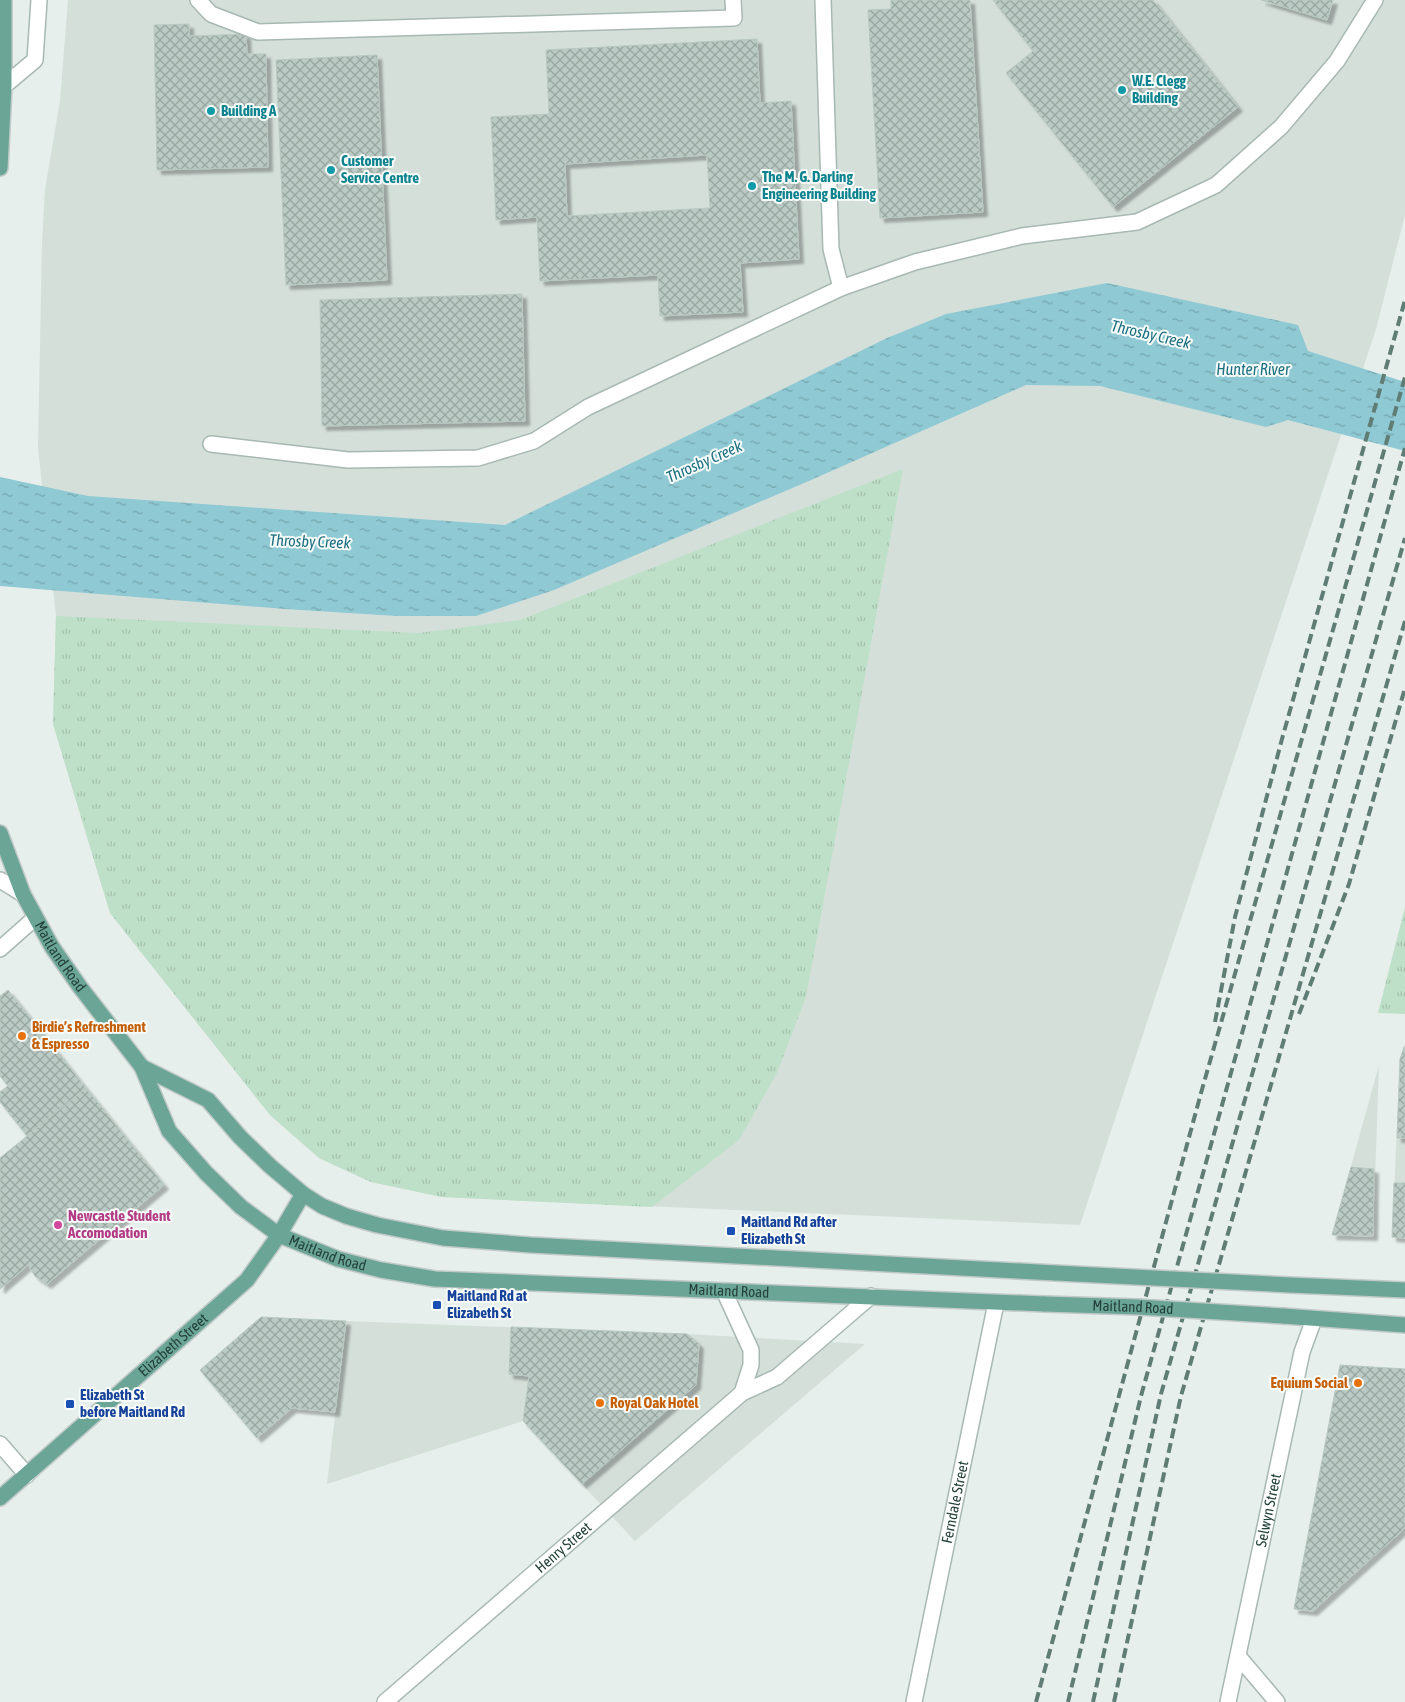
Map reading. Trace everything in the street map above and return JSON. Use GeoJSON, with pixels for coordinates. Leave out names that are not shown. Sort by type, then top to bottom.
{"type":"FeatureCollection","features":[{"type":"Feature","properties":{"kind":"main road"},"geometry":{"type":"LineString","coordinates":[[0,168],[4,86],[4,0]]}},
{"type":"Feature","properties":{"kind":"main road","name":"Maitland Road"},"geometry":{"type":"LineString","coordinates":[[0,833],[22,894],[35,918],[52,947],[80,987],[142,1067],[169,1131],[206,1173],[241,1208],[279,1235],[338,1259],[381,1270],[435,1279],[871,1296],[996,1303],[1138,1307],[1405,1325]]}},
{"type":"Feature","properties":{"kind":"main road","name":"Maitland Road"},"geometry":{"type":"LineString","coordinates":[[142,1067],[208,1100],[240,1137],[270,1166],[322,1206],[346,1216],[377,1225],[443,1238],[782,1259],[1405,1290]]}},
{"type":"Feature","properties":{"kind":"main road","name":"Elizabeth Street"},"geometry":{"type":"LineString","coordinates":[[0,1498],[247,1280],[279,1235],[304,1194]]}},
{"type":"Feature","properties":{"kind":"street"},"geometry":{"type":"LineString","coordinates":[[4,86],[35,60],[39,0]]}},
{"type":"Feature","properties":{"kind":"street"},"geometry":{"type":"LineString","coordinates":[[198,0],[211,14],[258,32],[734,18],[733,0]]}},
{"type":"Feature","properties":{"kind":"street"},"geometry":{"type":"LineString","coordinates":[[823,0],[831,249],[841,288]]}},
{"type":"Feature","properties":{"kind":"street"},"geometry":{"type":"LineString","coordinates":[[212,444],[348,460],[478,458],[534,441],[588,407],[841,288],[915,262],[1022,236],[1137,222],[1216,185],[1281,127],[1337,61],[1375,0]]}},
{"type":"Feature","properties":{"kind":"street"},"geometry":{"type":"LineString","coordinates":[[0,880],[22,894]]}},
{"type":"Feature","properties":{"kind":"street"},"geometry":{"type":"LineString","coordinates":[[0,949],[35,918]]}},
{"type":"Feature","properties":{"kind":"street"},"geometry":{"type":"LineString","coordinates":[[724,1291],[751,1350],[751,1365],[742,1393]]}},
{"type":"Feature","properties":{"kind":"street","name":"Henry Street"},"geometry":{"type":"LineString","coordinates":[[385,1702],[742,1393],[777,1377],[871,1296]]}},
{"type":"Feature","properties":{"kind":"street","name":"Ferndale Street"},"geometry":{"type":"LineString","coordinates":[[914,1702],[996,1303]]}},
{"type":"Feature","properties":{"kind":"street","name":"Selwyn Street"},"geometry":{"type":"LineString","coordinates":[[1228,1702],[1302,1352],[1314,1319]]}},
{"type":"Feature","properties":{"kind":"street"},"geometry":{"type":"LineString","coordinates":[[0,1444],[27,1475]]}},
{"type":"Feature","properties":{"kind":"street"},"geometry":{"type":"LineString","coordinates":[[1238,1656],[1277,1702]]}},
{"type":"Feature","properties":{"kind":"shaded area"},"geometry":{"type":"Polygon","coordinates":[[[68,0],[1405,0],[1405,215],[1376,329],[1080,1225],[442,1197],[371,1182],[319,1158],[270,1115],[110,913],[53,724],[56,616],[38,448],[42,243],[45,189],[60,101],[68,0]]]}},
{"type":"Feature","properties":{"kind":"shaded area"},"geometry":{"type":"Polygon","coordinates":[[[1405,1043],[1405,1238],[1392,1237],[1400,1059],[1405,1043]]]}},
{"type":"Feature","properties":{"kind":"shaded area"},"geometry":{"type":"Polygon","coordinates":[[[1379,1065],[1373,1236],[1332,1235],[1379,1065]]]}},
{"type":"Feature","properties":{"kind":"shaded area"},"geometry":{"type":"Polygon","coordinates":[[[346,1321],[687,1334],[865,1344],[635,1541],[523,1421],[327,1484],[346,1321]]]}},
{"type":"Feature","properties":{"kind":"green space"},"geometry":{"type":"Polygon","coordinates":[[[903,469],[806,997],[777,1073],[739,1140],[652,1207],[442,1197],[371,1182],[319,1158],[270,1115],[110,913],[53,724],[56,616],[419,633],[520,620],[903,469]]]}},
{"type":"Feature","properties":{"kind":"green space"},"geometry":{"type":"Polygon","coordinates":[[[1405,907],[1405,1014],[1378,1013],[1405,907]]]}},
{"type":"Feature","properties":{"kind":"water","name":"Hunter River"},"geometry":{"type":"Polygon","coordinates":[[[1107,283],[1298,325],[1308,351],[1405,382],[1405,451],[1288,420],[1266,427],[1100,386],[1026,385],[554,590],[476,616],[397,616],[285,609],[0,586],[0,477],[88,496],[505,525],[887,338],[946,314],[1107,283]]]}},
{"type":"Feature","properties":{"kind":"building"},"geometry":{"type":"Polygon","coordinates":[[[891,0],[970,0],[983,212],[880,218],[868,10],[891,9],[891,0]]]}},
{"type":"Feature","properties":{"kind":"building","name":"W.E. Clegg Building"},"geometry":{"type":"Polygon","coordinates":[[[993,0],[1153,0],[1238,107],[1113,207],[1006,73],[1033,51],[993,0]]]}},
{"type":"Feature","properties":{"kind":"building"},"geometry":{"type":"Polygon","coordinates":[[[1261,0],[1333,0],[1327,20],[1261,0]]]}},
{"type":"Feature","properties":{"kind":"building","name":"Building A"},"geometry":{"type":"Polygon","coordinates":[[[189,24],[189,36],[246,34],[247,54],[266,54],[268,167],[157,170],[154,25],[189,24]]]}},
{"type":"Feature","properties":{"kind":"building","name":"The M. G. Darling Engineering Building"},"geometry":{"type":"Polygon","coordinates":[[[757,39],[760,103],[791,101],[799,259],[740,263],[743,312],[660,316],[658,275],[540,281],[537,217],[496,220],[491,117],[549,114],[546,50],[757,39]],[[707,155],[565,164],[567,216],[710,208],[707,155]]]}},
{"type":"Feature","properties":{"kind":"building","name":"Customer Service Centre"},"geometry":{"type":"Polygon","coordinates":[[[377,55],[387,280],[286,285],[276,60],[377,55]]]}},
{"type":"Feature","properties":{"kind":"building"},"geometry":{"type":"Polygon","coordinates":[[[522,294],[525,421],[322,426],[320,300],[522,294]]]}},
{"type":"Feature","properties":{"kind":"building","name":"Birdie’s Refreshment & Espresso"},"geometry":{"type":"Polygon","coordinates":[[[8,990],[86,1088],[27,1136],[0,1102],[0,1092],[8,1086],[0,1076],[0,996],[8,990]]]}},
{"type":"Feature","properties":{"kind":"building"},"geometry":{"type":"Polygon","coordinates":[[[1404,1047],[1405,1138],[1397,1138],[1400,1059],[1404,1047]]]}},
{"type":"Feature","properties":{"kind":"building","name":"Newcastle Student Accomodation"},"geometry":{"type":"Polygon","coordinates":[[[86,1088],[164,1185],[47,1284],[35,1276],[28,1265],[0,1289],[0,1158],[86,1088]]]}},
{"type":"Feature","properties":{"kind":"building"},"geometry":{"type":"Polygon","coordinates":[[[1351,1167],[1374,1169],[1373,1236],[1332,1235],[1351,1167]]]}},
{"type":"Feature","properties":{"kind":"building"},"geometry":{"type":"Polygon","coordinates":[[[1394,1183],[1405,1183],[1405,1238],[1392,1237],[1394,1183]]]}},
{"type":"Feature","properties":{"kind":"building"},"geometry":{"type":"Polygon","coordinates":[[[261,1317],[346,1321],[335,1412],[292,1408],[257,1438],[200,1370],[261,1317]]]}},
{"type":"Feature","properties":{"kind":"building","name":"Royal Oak Hotel"},"geometry":{"type":"Polygon","coordinates":[[[511,1327],[687,1334],[699,1344],[696,1385],[582,1484],[523,1421],[529,1376],[509,1374],[511,1327]]]}},
{"type":"Feature","properties":{"kind":"building"},"geometry":{"type":"Polygon","coordinates":[[[1340,1365],[1405,1369],[1405,1528],[1313,1611],[1294,1609],[1340,1365]]]}},
{"type":"Feature","properties":{"kind":"railway"},"geometry":{"type":"LineString","coordinates":[[1215,1022],[1235,917],[1282,739],[1405,300]]}},
{"type":"Feature","properties":{"kind":"railway"},"geometry":{"type":"LineString","coordinates":[[1036,1702],[1201,1093],[1405,377]]}},
{"type":"Feature","properties":{"kind":"railway"},"geometry":{"type":"LineString","coordinates":[[1068,1702],[1141,1396],[1405,448]]}},
{"type":"Feature","properties":{"kind":"railway"},"geometry":{"type":"LineString","coordinates":[[1093,1702],[1161,1394],[1405,538]]}},
{"type":"Feature","properties":{"kind":"railway"},"geometry":{"type":"LineString","coordinates":[[1114,1702],[1181,1396],[1405,621]]}},
{"type":"Feature","properties":{"kind":"railway"},"geometry":{"type":"LineString","coordinates":[[1299,1014],[1349,884],[1405,688]]}},
{"type":"Feature","properties":{"kind":"place","name":"W.E. Clegg Building"},"geometry":{"type":"Point","coordinates":[1122,90]}},
{"type":"Feature","properties":{"kind":"place","name":"Building A"},"geometry":{"type":"Point","coordinates":[211,111]}},
{"type":"Feature","properties":{"kind":"place","name":"Customer Service Centre"},"geometry":{"type":"Point","coordinates":[331,170]}},
{"type":"Feature","properties":{"kind":"place","name":"The M. G. Darling Engineering Building"},"geometry":{"type":"Point","coordinates":[752,186]}},
{"type":"Feature","properties":{"kind":"place","name":"Birdie’s Refreshment & Espresso"},"geometry":{"type":"Point","coordinates":[22,1036]}},
{"type":"Feature","properties":{"kind":"place","name":"Newcastle Student Accomodation"},"geometry":{"type":"Point","coordinates":[58,1225]}},
{"type":"Feature","properties":{"kind":"place","name":"Maitland Rd after Elizabeth St"},"geometry":{"type":"Point","coordinates":[731,1231]}},
{"type":"Feature","properties":{"kind":"place","name":"Maitland Rd at Elizabeth St"},"geometry":{"type":"Point","coordinates":[437,1305]}},
{"type":"Feature","properties":{"kind":"place","name":"Equium Social"},"geometry":{"type":"Point","coordinates":[1358,1383]}},
{"type":"Feature","properties":{"kind":"place","name":"Royal Oak Hotel"},"geometry":{"type":"Point","coordinates":[600,1403]}},
{"type":"Feature","properties":{"kind":"place","name":"Elizabeth St before Maitland Rd"},"geometry":{"type":"Point","coordinates":[70,1404]}},
{"type":"Feature","properties":{"kind":"water label","name":"Throsby Creek"},"geometry":{"type":"Point","coordinates":[1151,334]}},
{"type":"Feature","properties":{"kind":"water label","name":"Throsby Creek"},"geometry":{"type":"Point","coordinates":[704,461]}},
{"type":"Feature","properties":{"kind":"water label","name":"Throsby Creek"},"geometry":{"type":"Point","coordinates":[310,541]}}]}
